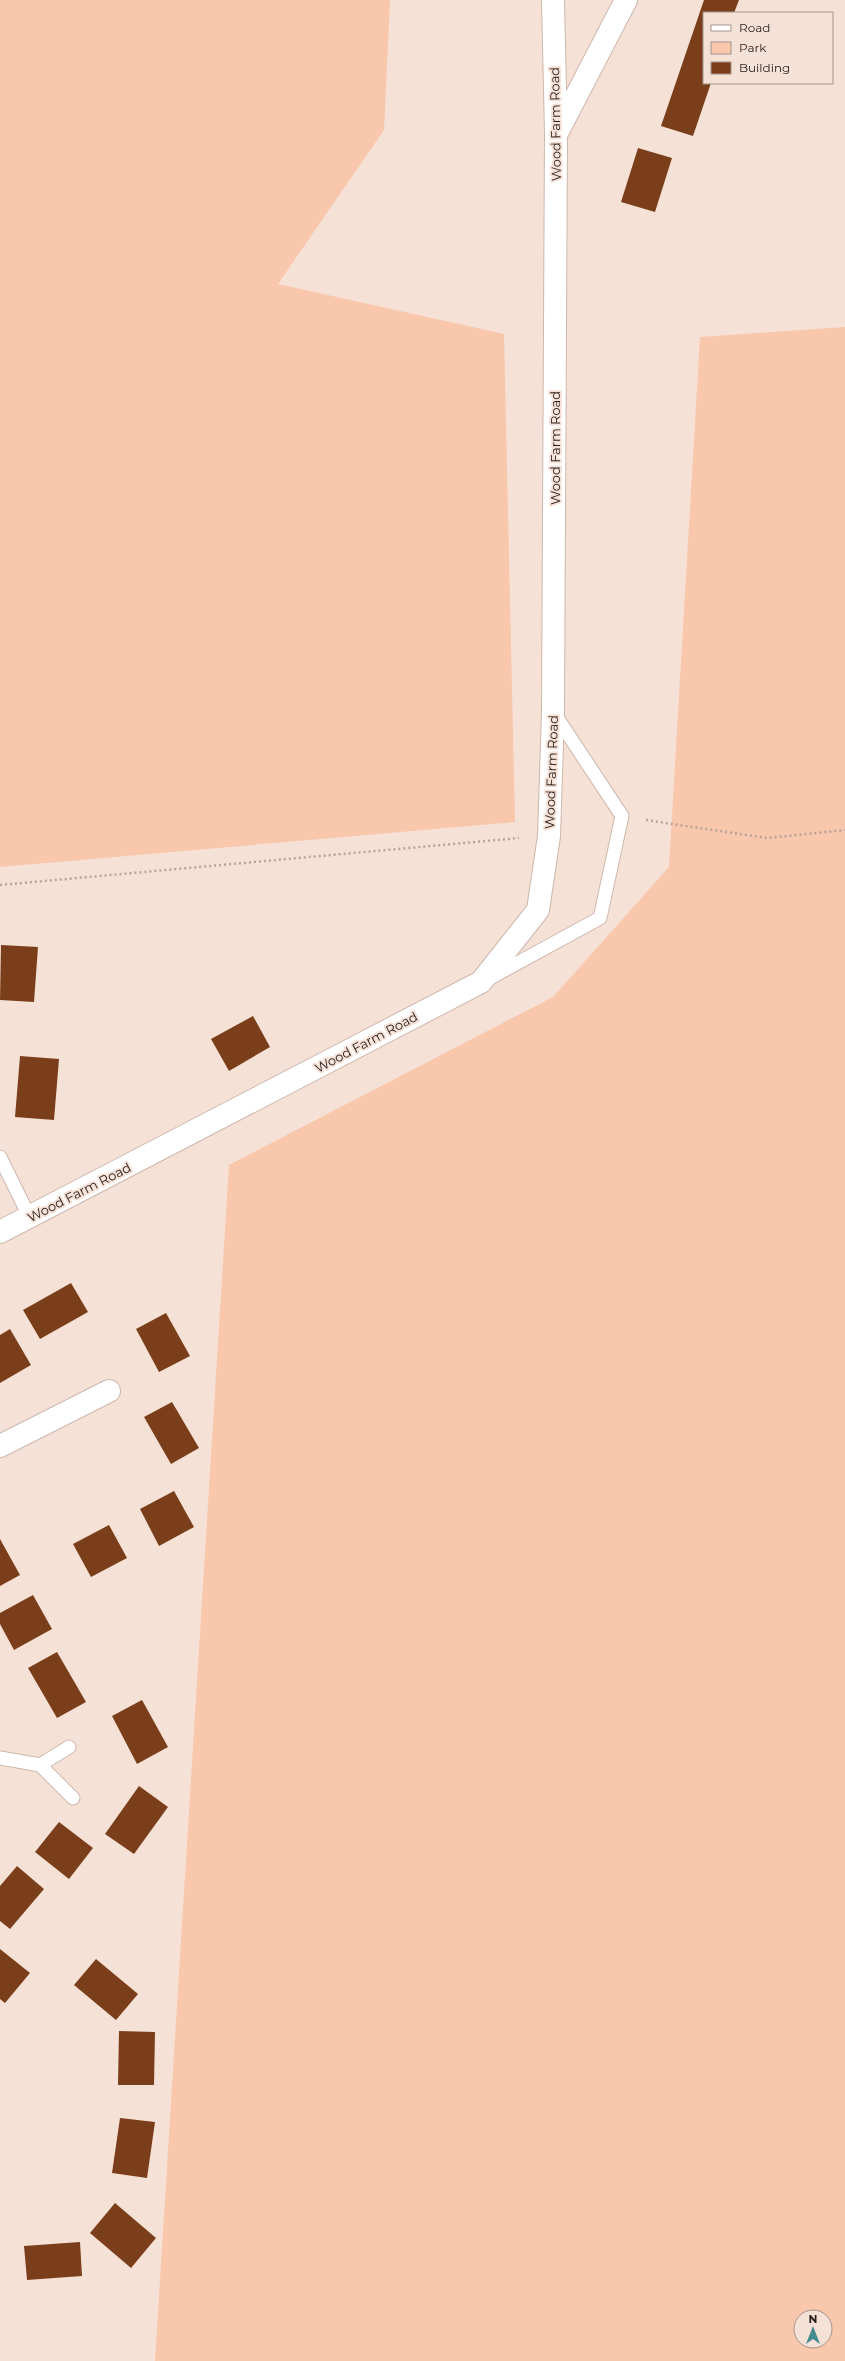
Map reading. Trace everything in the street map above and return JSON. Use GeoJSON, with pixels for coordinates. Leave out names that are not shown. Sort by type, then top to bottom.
{"type":"FeatureCollection","features":[{"type":"Feature","properties":{"kind":"street","name":"Wood Farm Road"},"geometry":{"type":"LineString","coordinates":[[0,1232],[30,1218],[481,982],[538,910],[549,836],[553,712],[556,134],[553,0]]}},
{"type":"Feature","properties":{"kind":"street"},"geometry":{"type":"LineString","coordinates":[[556,134],[626,0]]}},
{"type":"Feature","properties":{"kind":"street"},"geometry":{"type":"LineString","coordinates":[[0,1446],[108,1391]]}},
{"type":"Feature","properties":{"kind":"lane"},"geometry":{"type":"LineString","coordinates":[[481,982],[600,918],[622,816],[553,712]]}},
{"type":"Feature","properties":{"kind":"lane"},"geometry":{"type":"LineString","coordinates":[[0,1156],[30,1218]]}},
{"type":"Feature","properties":{"kind":"lane"},"geometry":{"type":"LineString","coordinates":[[40,1765],[69,1747]]}},
{"type":"Feature","properties":{"kind":"lane"},"geometry":{"type":"LineString","coordinates":[[0,1758],[40,1765],[73,1798]]}},
{"type":"Feature","properties":{"kind":"path"},"geometry":{"type":"LineString","coordinates":[[622,816],[767,838],[845,830]]}},
{"type":"Feature","properties":{"kind":"path"},"geometry":{"type":"LineString","coordinates":[[0,885],[549,836]]}},
{"type":"Feature","properties":{"kind":"green space"},"geometry":{"type":"Polygon","coordinates":[[[0,0],[390,0],[384,130],[278,284],[504,334],[515,822],[0,867],[0,0]]]}},
{"type":"Feature","properties":{"kind":"green space"},"geometry":{"type":"Polygon","coordinates":[[[845,327],[845,2361],[155,2361],[229,1165],[553,997],[669,867],[700,337],[845,327]]]}},
{"type":"Feature","properties":{"kind":"building"},"geometry":{"type":"Polygon","coordinates":[[[704,0],[739,0],[734,12],[703,12],[703,84],[711,84],[693,136],[661,126],[704,0]]]}},
{"type":"Feature","properties":{"kind":"building"},"geometry":{"type":"Polygon","coordinates":[[[638,148],[672,158],[655,212],[621,202],[638,148]]]}},
{"type":"Feature","properties":{"kind":"building"},"geometry":{"type":"Polygon","coordinates":[[[1,945],[38,947],[34,1002],[0,1000],[1,945]]]}},
{"type":"Feature","properties":{"kind":"building"},"geometry":{"type":"Polygon","coordinates":[[[253,1016],[270,1047],[229,1071],[211,1039],[253,1016]]]}},
{"type":"Feature","properties":{"kind":"building"},"geometry":{"type":"Polygon","coordinates":[[[20,1056],[59,1059],[54,1120],[15,1117],[20,1056]]]}},
{"type":"Feature","properties":{"kind":"building"},"geometry":{"type":"Polygon","coordinates":[[[71,1283],[88,1312],[40,1339],[23,1310],[71,1283]]]}},
{"type":"Feature","properties":{"kind":"building"},"geometry":{"type":"Polygon","coordinates":[[[166,1313],[190,1356],[159,1372],[136,1329],[166,1313]]]}},
{"type":"Feature","properties":{"kind":"building"},"geometry":{"type":"Polygon","coordinates":[[[10,1329],[31,1365],[0,1383],[0,1335],[10,1329]]]}},
{"type":"Feature","properties":{"kind":"building"},"geometry":{"type":"Polygon","coordinates":[[[172,1402],[199,1448],[171,1464],[144,1417],[172,1402]]]}},
{"type":"Feature","properties":{"kind":"building"},"geometry":{"type":"Polygon","coordinates":[[[174,1491],[194,1527],[159,1546],[140,1509],[174,1491]]]}},
{"type":"Feature","properties":{"kind":"building"},"geometry":{"type":"Polygon","coordinates":[[[109,1525],[127,1558],[91,1577],[73,1544],[109,1525]]]}},
{"type":"Feature","properties":{"kind":"building"},"geometry":{"type":"Polygon","coordinates":[[[0,1539],[20,1575],[0,1586],[0,1539]]]}},
{"type":"Feature","properties":{"kind":"building"},"geometry":{"type":"Polygon","coordinates":[[[33,1595],[52,1629],[14,1650],[0,1624],[0,1613],[33,1595]]]}},
{"type":"Feature","properties":{"kind":"building"},"geometry":{"type":"Polygon","coordinates":[[[57,1652],[86,1702],[57,1718],[28,1668],[57,1652]]]}},
{"type":"Feature","properties":{"kind":"building"},"geometry":{"type":"Polygon","coordinates":[[[142,1700],[168,1747],[137,1764],[112,1716],[142,1700]]]}},
{"type":"Feature","properties":{"kind":"building"},"geometry":{"type":"Polygon","coordinates":[[[139,1786],[168,1807],[134,1854],[105,1834],[139,1786]]]}},
{"type":"Feature","properties":{"kind":"building"},"geometry":{"type":"Polygon","coordinates":[[[59,1822],[93,1848],[69,1879],[35,1852],[59,1822]]]}},
{"type":"Feature","properties":{"kind":"building"},"geometry":{"type":"Polygon","coordinates":[[[17,1866],[44,1889],[10,1929],[0,1921],[0,1886],[17,1866]]]}},
{"type":"Feature","properties":{"kind":"building"},"geometry":{"type":"Polygon","coordinates":[[[0,1949],[30,1973],[5,2003],[0,1999],[0,1949]]]}},
{"type":"Feature","properties":{"kind":"building"},"geometry":{"type":"Polygon","coordinates":[[[96,1959],[138,1994],[116,2020],[74,1985],[96,1959]]]}},
{"type":"Feature","properties":{"kind":"building"},"geometry":{"type":"Polygon","coordinates":[[[119,2031],[155,2032],[154,2085],[118,2085],[119,2031]]]}},
{"type":"Feature","properties":{"kind":"building"},"geometry":{"type":"Polygon","coordinates":[[[120,2118],[155,2122],[147,2178],[112,2173],[120,2118]]]}},
{"type":"Feature","properties":{"kind":"building"},"geometry":{"type":"Polygon","coordinates":[[[115,2203],[156,2238],[131,2268],[90,2233],[115,2203]]]}},
{"type":"Feature","properties":{"kind":"building"},"geometry":{"type":"Polygon","coordinates":[[[80,2242],[82,2276],[27,2280],[24,2246],[80,2242]]]}}]}
